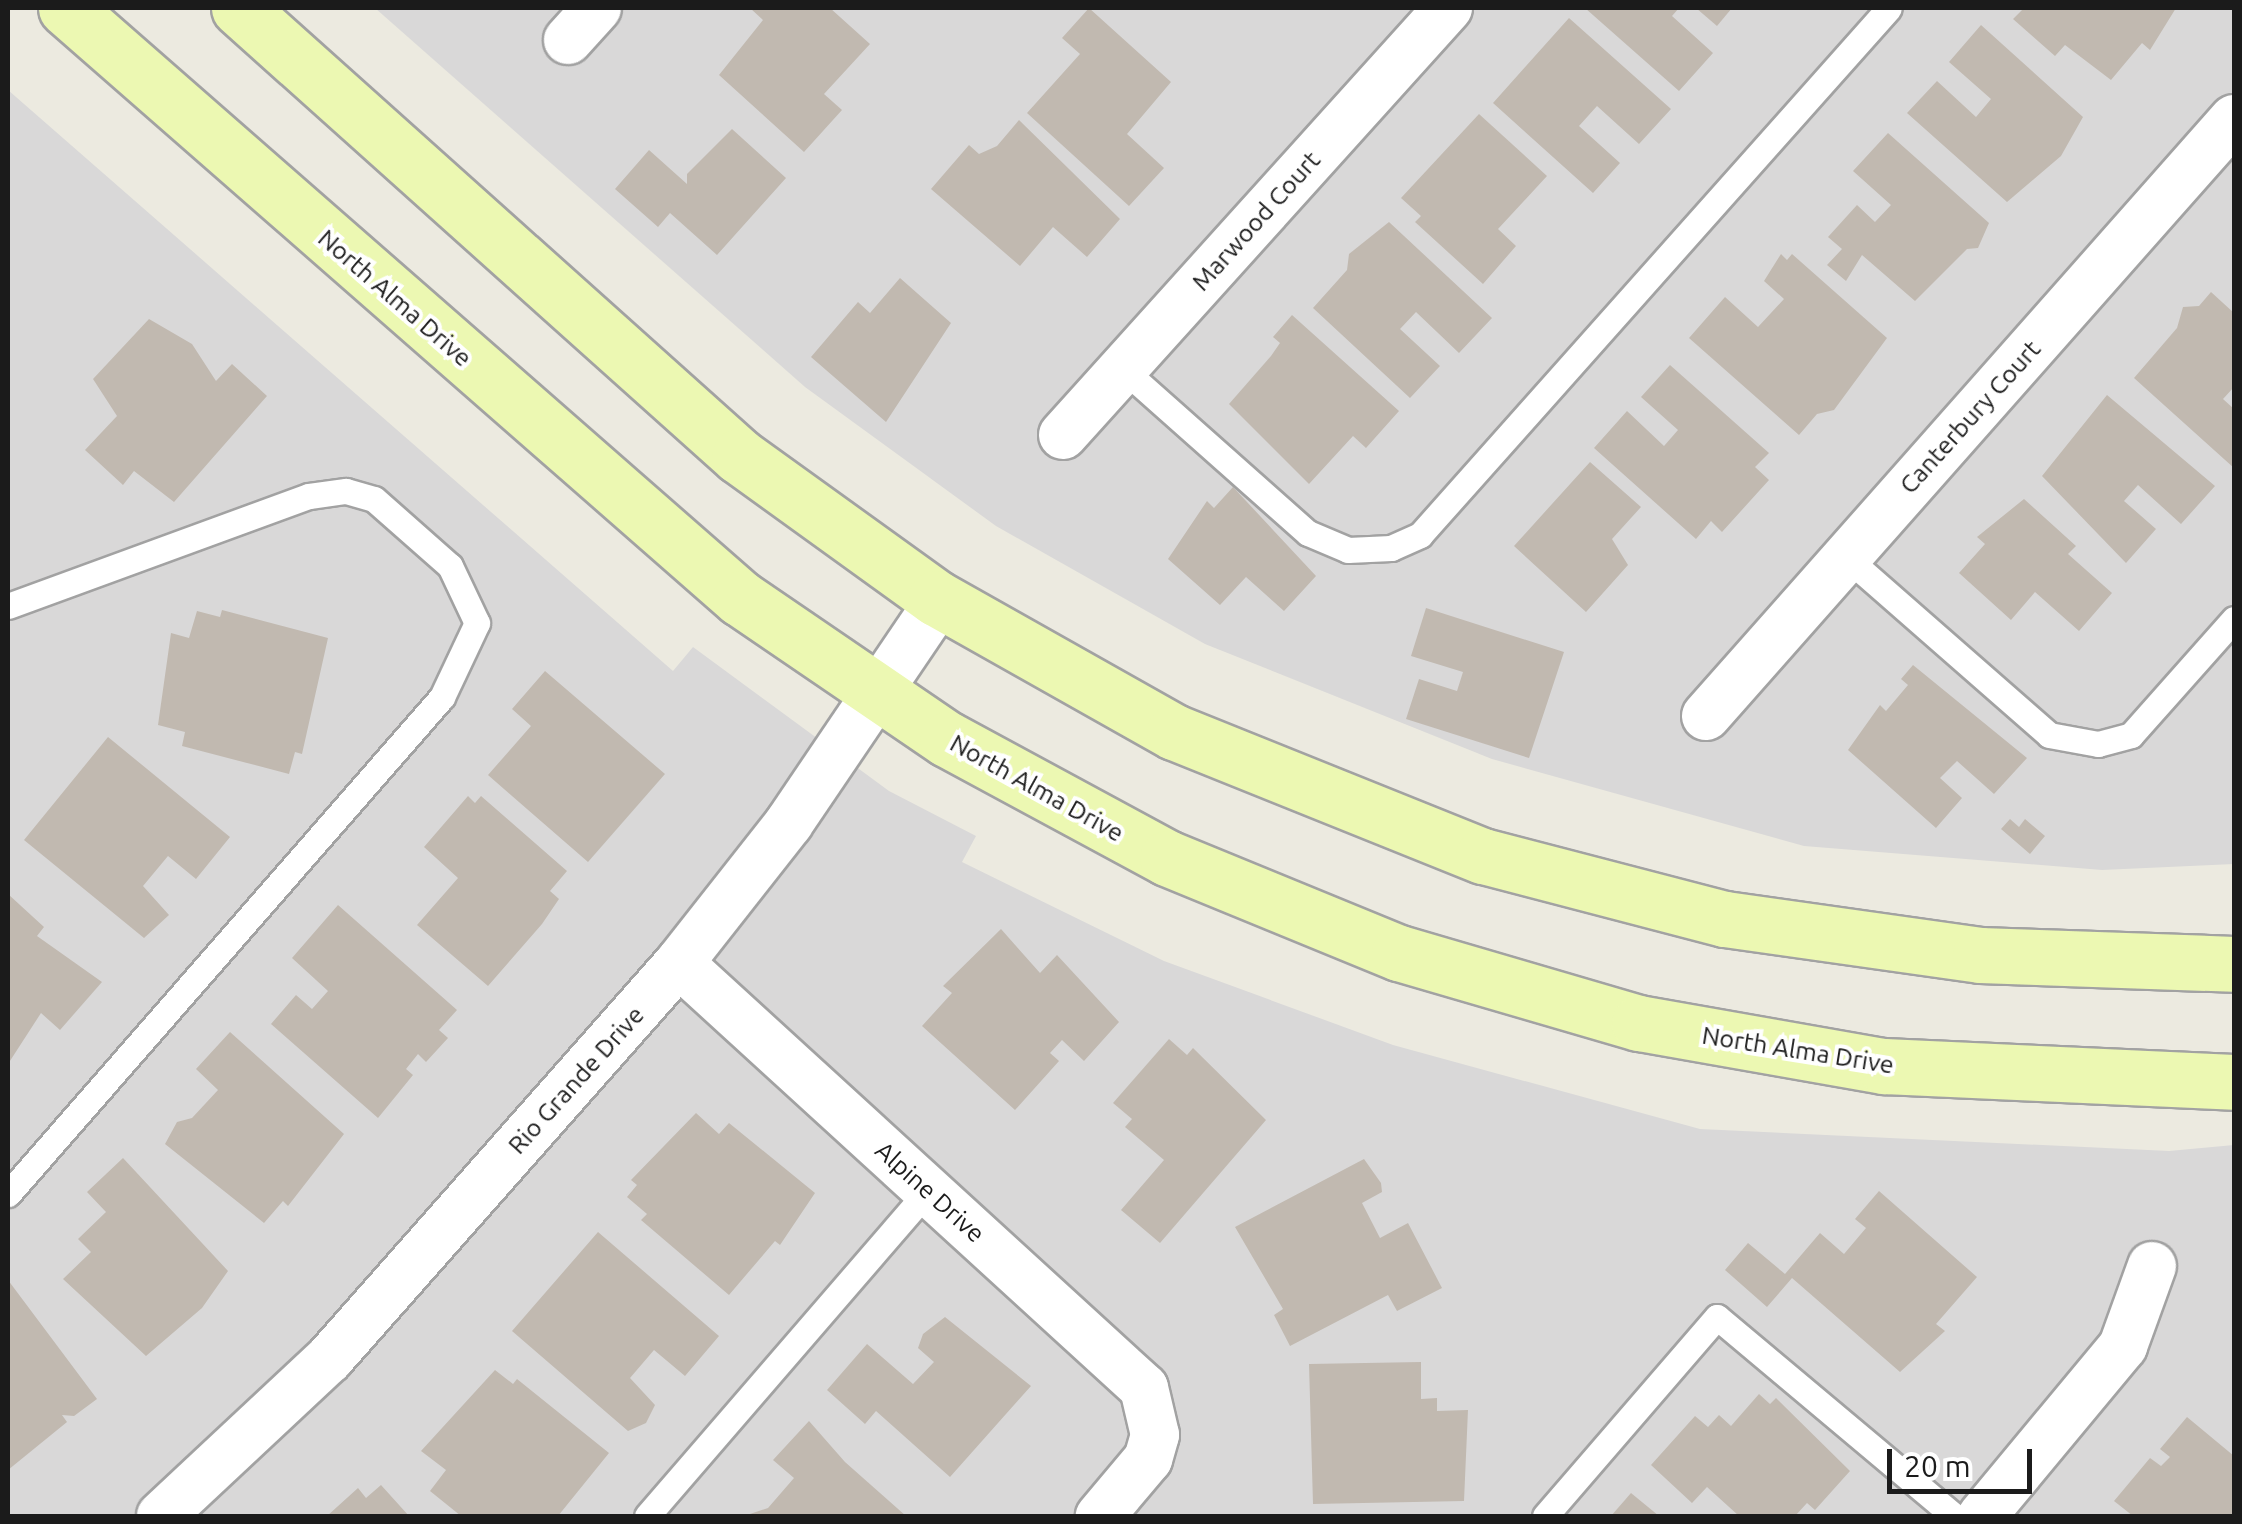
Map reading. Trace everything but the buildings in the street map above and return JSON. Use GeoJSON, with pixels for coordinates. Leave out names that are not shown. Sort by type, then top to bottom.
{"type":"FeatureCollection","features":[{"type":"Feature","properties":{"kind":"main road","name":"North Alma Drive"},"geometry":{"type":"LineString","coordinates":[[66,8],[740,598],[875,693],[1056,802],[1168,858],[1332,928],[1519,991],[1639,1022],[1884,1066],[2234,1082]]}},
{"type":"Feature","properties":{"kind":"main road"},"geometry":{"type":"LineString","coordinates":[[239,8],[740,456],[940,600],[1131,711],[1256,770],[1434,840],[1600,890],[1870,943],[2109,963],[2234,964]]}},
{"type":"Feature","properties":{"kind":"street","name":"Marwood Court"},"geometry":{"type":"LineString","coordinates":[[1063,435],[1448,8]]}},
{"type":"Feature","properties":{"kind":"street","name":"Canterbury Court"},"geometry":{"type":"LineString","coordinates":[[1706,716],[2234,119]]}},
{"type":"Feature","properties":{"kind":"street","name":"Rio Grande Drive"},"geometry":{"type":"LineString","coordinates":[[161,1516],[328,1360],[679,964],[789,823],[940,600]]}},
{"type":"Feature","properties":{"kind":"street","name":"Alpine Drive"},"geometry":{"type":"LineString","coordinates":[[679,964],[1129,1369],[1153,1411],[1154,1436],[1136,1480],[1100,1516]]}},
{"type":"Feature","properties":{"kind":"street"},"geometry":{"type":"LineString","coordinates":[[1982,1516],[2122,1346],[2152,1266]]}},
{"type":"Feature","properties":{"kind":"lane"},"geometry":{"type":"LineString","coordinates":[[1123,369],[1308,533],[1348,550],[1406,542],[1420,535],[1889,8]]}},
{"type":"Feature","properties":{"kind":"lane"},"geometry":{"type":"LineString","coordinates":[[8,606],[308,496],[346,490],[374,499],[450,566],[477,623],[442,697],[8,1194]]}},
{"type":"Feature","properties":{"kind":"lane"},"geometry":{"type":"LineString","coordinates":[[1846,557],[2049,736],[2098,744],[2131,735],[2234,618]]}},
{"type":"Feature","properties":{"kind":"lane"},"geometry":{"type":"LineString","coordinates":[[647,1516],[928,1191]]}},
{"type":"Feature","properties":{"kind":"lane"},"geometry":{"type":"LineString","coordinates":[[1545,1516],[1717,1317],[1954,1516]]}},
{"type":"Feature","properties":{"kind":"shaded area"},"geometry":{"type":"Polygon","coordinates":[[[375,8],[2234,8],[2234,864],[2102,870],[1804,846],[1492,759],[1205,644],[996,526],[805,387],[375,8]]]}},
{"type":"Feature","properties":{"kind":"shaded area"},"geometry":{"type":"Polygon","coordinates":[[[8,90],[673,671],[693,647],[889,791],[976,836],[962,862],[1164,961],[1393,1045],[1700,1129],[2169,1151],[2234,1145],[2234,1516],[8,1516],[8,90]]]}}]}
